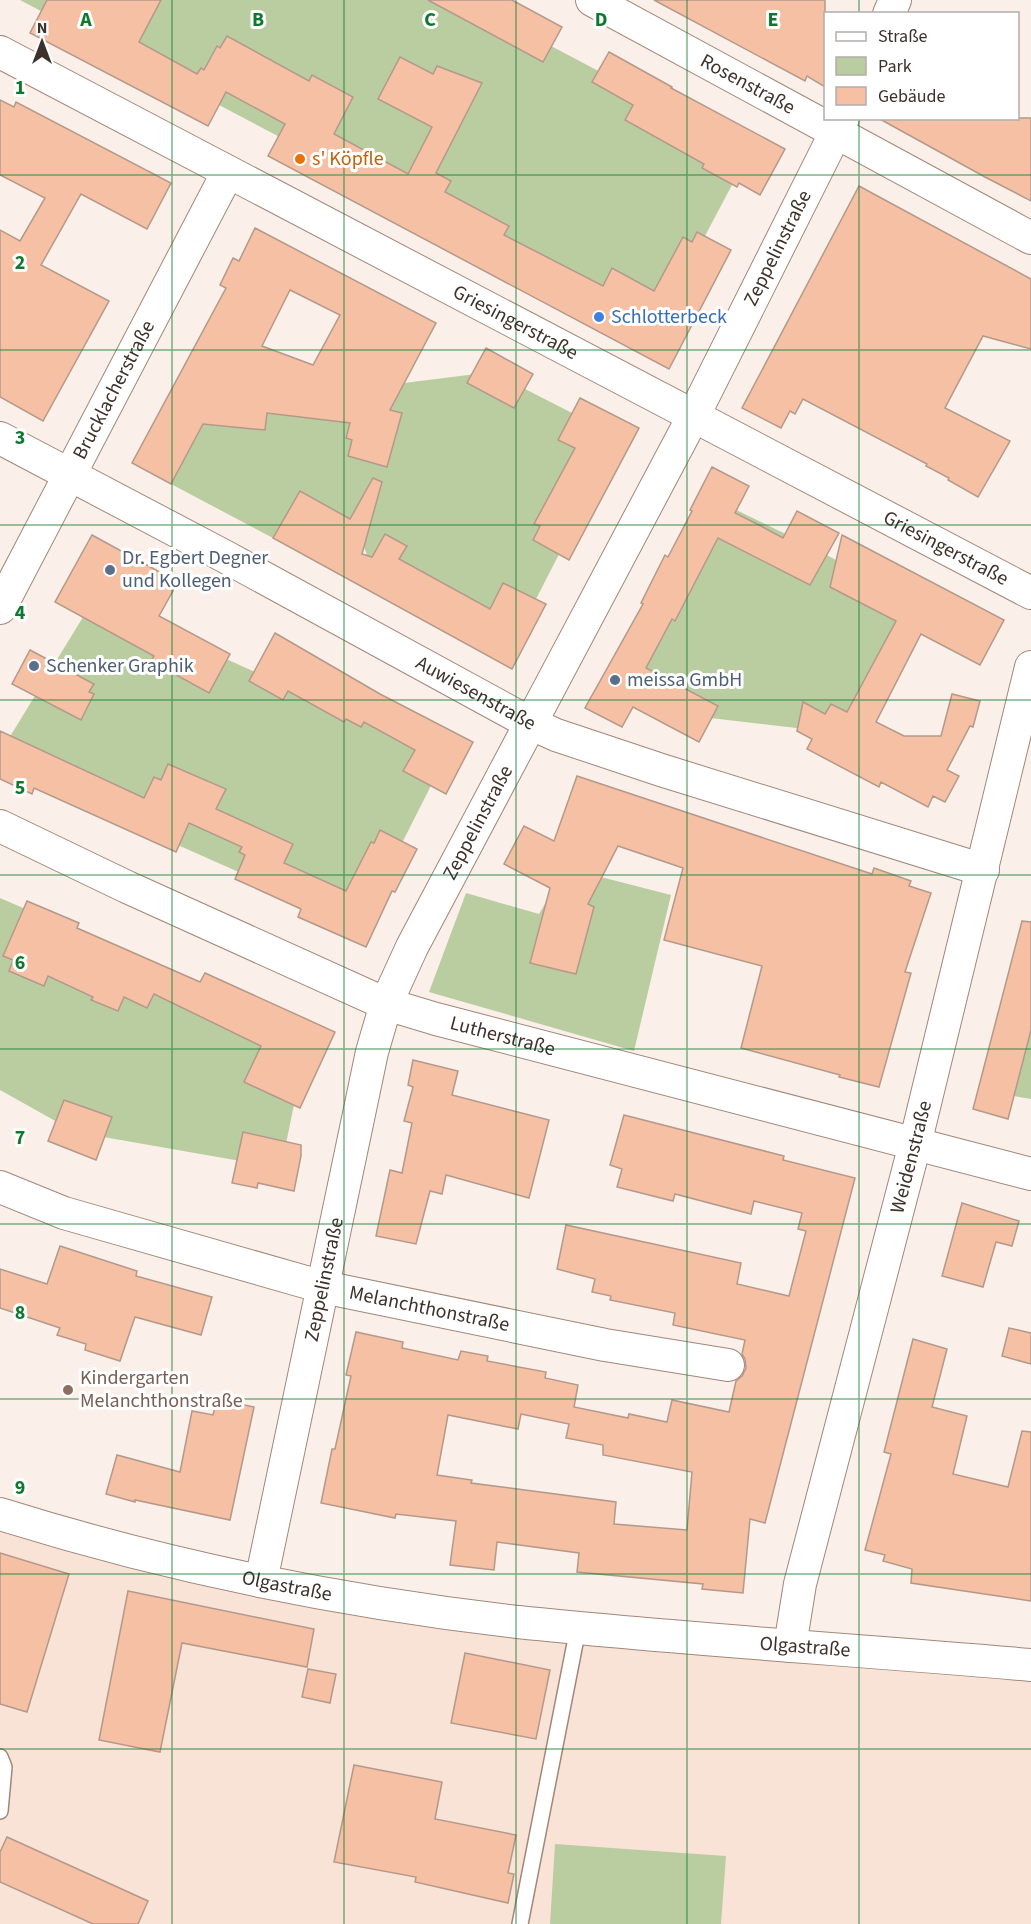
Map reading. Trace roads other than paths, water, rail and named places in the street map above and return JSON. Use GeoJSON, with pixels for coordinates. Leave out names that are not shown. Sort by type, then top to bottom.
{"type":"FeatureCollection","features":[{"type":"Feature","properties":{"kind":"street","name":"Rosenstraße"},"geometry":{"type":"LineString","coordinates":[[592,0],[824,118]]}},
{"type":"Feature","properties":{"kind":"street","name":"Griesingerstraße"},"geometry":{"type":"LineString","coordinates":[[0,52],[1031,593]]}},
{"type":"Feature","properties":{"kind":"street","name":"Rosenstraße"},"geometry":{"type":"LineString","coordinates":[[840,126],[1031,238]]}},
{"type":"Feature","properties":{"kind":"street","name":"Zeppelinstraße"},"geometry":{"type":"LineString","coordinates":[[261,1581],[372,1052],[386,1004],[412,947],[693,417],[840,126]]}},
{"type":"Feature","properties":{"kind":"street","name":"Brucklacherstraße"},"geometry":{"type":"LineString","coordinates":[[0,608],[228,172]]}},
{"type":"Feature","properties":{"kind":"street","name":"Auwiesenstraße"},"geometry":{"type":"LineString","coordinates":[[0,438],[556,735],[983,870]]}},
{"type":"Feature","properties":{"kind":"street","name":"Weidenstraße"},"geometry":{"type":"LineString","coordinates":[[790,1646],[800,1584],[915,1144],[1031,667]]}},
{"type":"Feature","properties":{"kind":"street","name":"Lutherstraße"},"geometry":{"type":"LineString","coordinates":[[0,825],[127,887],[386,1004],[446,1022],[1031,1174]]}},
{"type":"Feature","properties":{"kind":"street","name":"Melanchthonstraße"},"geometry":{"type":"LineString","coordinates":[[0,1187],[64,1212],[323,1287],[605,1345],[728,1365]]}},
{"type":"Feature","properties":{"kind":"street","name":"Olgastraße"},"geometry":{"type":"LineString","coordinates":[[0,1514],[138,1554],[261,1581],[417,1607],[578,1628],[1031,1665]]}},
{"type":"Feature","properties":{"kind":"lane"},"geometry":{"type":"LineString","coordinates":[[520,1924],[578,1628]]}},
{"type":"Feature","properties":{"kind":"lane"},"geometry":{"type":"LineString","coordinates":[[0,1757],[4,1767],[0,1811]]}},
{"type":"Feature","properties":{"kind":"place","name":"s' Köpfle"},"geometry":{"type":"Point","coordinates":[300,159]}},
{"type":"Feature","properties":{"kind":"place","name":"Schlotterbeck"},"geometry":{"type":"Point","coordinates":[599,317]}},
{"type":"Feature","properties":{"kind":"place","name":"Dr. Egbert Degner und Kollegen"},"geometry":{"type":"Point","coordinates":[110,570]}},
{"type":"Feature","properties":{"kind":"place","name":"Schenker Graphik"},"geometry":{"type":"Point","coordinates":[34,666]}},
{"type":"Feature","properties":{"kind":"place","name":"meissa GmbH"},"geometry":{"type":"Point","coordinates":[615,680]}},
{"type":"Feature","properties":{"kind":"place","name":"Kindergarten Melanchthonstraße"},"geometry":{"type":"Point","coordinates":[68,1390]}}]}
